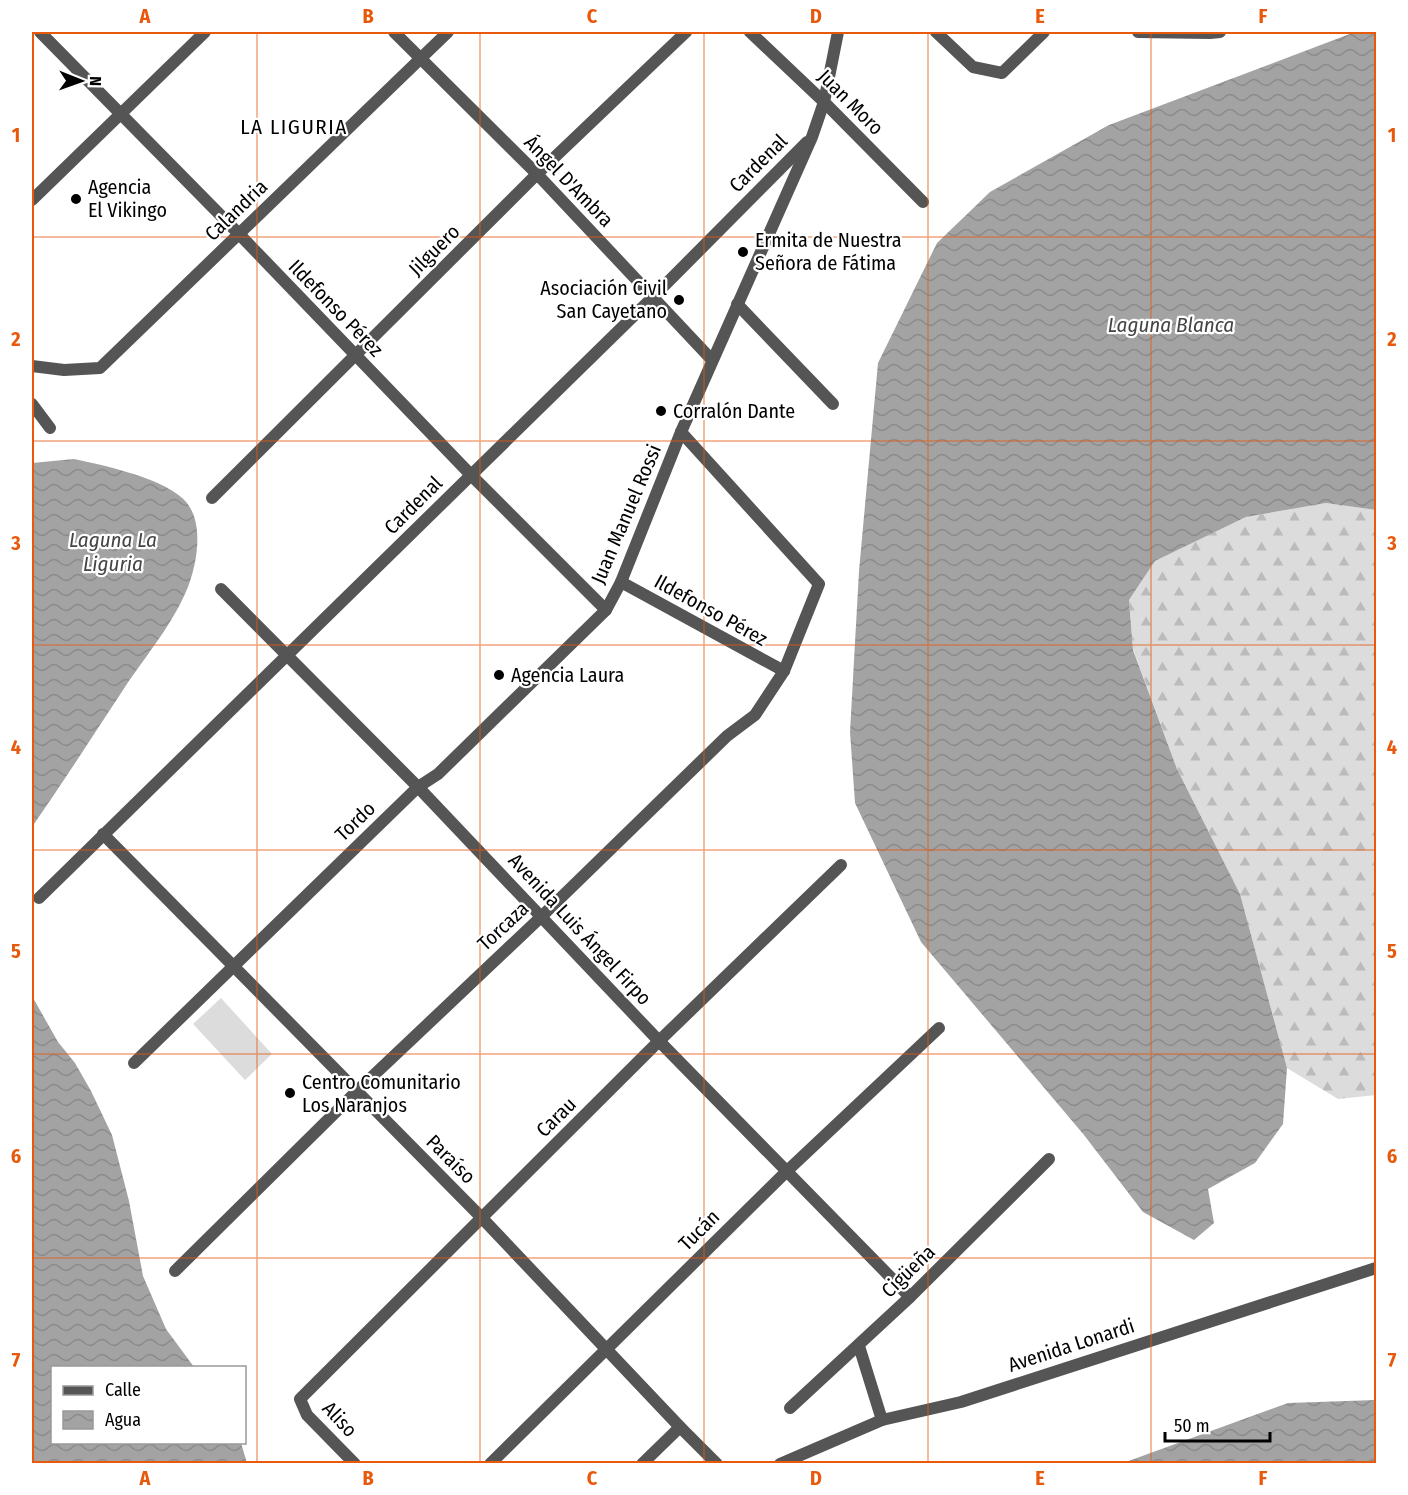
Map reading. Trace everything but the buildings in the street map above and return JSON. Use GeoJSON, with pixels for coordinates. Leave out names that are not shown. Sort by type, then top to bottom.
{"type":"FeatureCollection","features":[{"type":"Feature","properties":{"kind":"street","name":"Ildefonso Pérez"},"geometry":{"type":"LineString","coordinates":[[40,32],[471,475],[606,610]]}},
{"type":"Feature","properties":{"kind":"street"},"geometry":{"type":"LineString","coordinates":[[32,200],[206,32]]}},
{"type":"Feature","properties":{"kind":"street","name":"Ángel D'Ambra"},"geometry":{"type":"LineString","coordinates":[[394,32],[537,174],[712,360]]}},
{"type":"Feature","properties":{"kind":"street","name":"Calandria"},"geometry":{"type":"LineString","coordinates":[[32,366],[64,370],[100,368],[448,32]]}},
{"type":"Feature","properties":{"kind":"street","name":"Jilguero"},"geometry":{"type":"LineString","coordinates":[[212,498],[537,174],[686,32]]}},
{"type":"Feature","properties":{"kind":"street","name":"Juan Moro"},"geometry":{"type":"LineString","coordinates":[[750,32],[824,102],[923,202]]}},
{"type":"Feature","properties":{"kind":"street","name":"Juan Manuel Rossi"},"geometry":{"type":"LineString","coordinates":[[606,610],[621,582],[712,360],[812,137],[824,102],[838,32]]}},
{"type":"Feature","properties":{"kind":"street"},"geometry":{"type":"LineString","coordinates":[[936,32],[973,67],[1002,73],[1044,32]]}},
{"type":"Feature","properties":{"kind":"street"},"geometry":{"type":"LineString","coordinates":[[1138,32],[1220,32]]}},
{"type":"Feature","properties":{"kind":"street","name":"Cardenal"},"geometry":{"type":"LineString","coordinates":[[39,898],[288,657],[812,137]]}},
{"type":"Feature","properties":{"kind":"street"},"geometry":{"type":"LineString","coordinates":[[737,304],[833,404]]}},
{"type":"Feature","properties":{"kind":"street"},"geometry":{"type":"LineString","coordinates":[[32,404],[50,428]]}},
{"type":"Feature","properties":{"kind":"street","name":"Torcaza"},"geometry":{"type":"LineString","coordinates":[[175,1271],[357,1091],[542,916],[727,736],[754,715],[784,671],[819,584],[681,432]]}},
{"type":"Feature","properties":{"kind":"street","name":"Ildefonso Pérez"},"geometry":{"type":"LineString","coordinates":[[621,582],[784,671]]}},
{"type":"Feature","properties":{"kind":"street","name":"Avenida Luis Ángel Firpo"},"geometry":{"type":"LineString","coordinates":[[221,589],[418,787],[659,1041],[910,1297]]}},
{"type":"Feature","properties":{"kind":"street","name":"Tordo"},"geometry":{"type":"LineString","coordinates":[[134,1063],[418,787],[438,774],[606,610]]}},
{"type":"Feature","properties":{"kind":"street","name":"Paraíso"},"geometry":{"type":"LineString","coordinates":[[103,834],[482,1218],[717,1464]]}},
{"type":"Feature","properties":{"kind":"street","name":"Carau"},"geometry":{"type":"LineString","coordinates":[[300,1399],[659,1041],[842,865]]}},
{"type":"Feature","properties":{"kind":"street","name":"Tucán"},"geometry":{"type":"LineString","coordinates":[[490,1464],[787,1171],[939,1028]]}},
{"type":"Feature","properties":{"kind":"street","name":"Cigüeña"},"geometry":{"type":"LineString","coordinates":[[790,1408],[910,1297],[1049,1159]]}},
{"type":"Feature","properties":{"kind":"street","name":"Avenida Lonardi"},"geometry":{"type":"LineString","coordinates":[[780,1464],[882,1420],[961,1402],[1377,1268]]}},
{"type":"Feature","properties":{"kind":"street"},"geometry":{"type":"LineString","coordinates":[[859,1346],[882,1420]]}},
{"type":"Feature","properties":{"kind":"street","name":"Aliso"},"geometry":{"type":"LineString","coordinates":[[300,1399],[307,1415],[355,1464]]}},
{"type":"Feature","properties":{"kind":"street"},"geometry":{"type":"LineString","coordinates":[[642,1464],[680,1427]]}},
{"type":"Feature","properties":{"kind":"green space"},"geometry":{"type":"Polygon","coordinates":[[[1326,503],[1376,510],[1376,1095],[1338,1099],[1287,1068],[1240,894],[1177,769],[1133,649],[1129,600],[1155,561],[1246,517],[1326,503]]]}},
{"type":"Feature","properties":{"kind":"green space"},"geometry":{"type":"Polygon","coordinates":[[[221,998],[272,1054],[245,1080],[193,1024],[221,998]]]}},
{"type":"Feature","properties":{"kind":"water","name":"Laguna Blanca"},"geometry":{"type":"Polygon","coordinates":[[[1355,32],[1376,32],[1376,510],[1326,503],[1246,517],[1155,561],[1129,600],[1133,650],[1177,769],[1240,894],[1287,1068],[1283,1124],[1255,1163],[1208,1189],[1214,1223],[1194,1240],[1143,1212],[1084,1135],[921,942],[855,803],[850,732],[859,571],[878,363],[937,243],[990,192],[1109,125],[1355,32]]]}},
{"type":"Feature","properties":{"kind":"water","name":"Laguna La Liguria"},"geometry":{"type":"Polygon","coordinates":[[[74,459],[134,474],[178,494],[187,503],[196,522],[196,556],[188,587],[175,614],[32,827],[32,463],[74,459]]]}},
{"type":"Feature","properties":{"kind":"water"},"geometry":{"type":"Polygon","coordinates":[[[32,996],[58,1042],[75,1063],[112,1135],[129,1201],[143,1276],[166,1329],[193,1366],[51,1366],[51,1444],[241,1444],[247,1463],[32,1463],[32,996]]]}},
{"type":"Feature","properties":{"kind":"water"},"geometry":{"type":"Polygon","coordinates":[[[1376,1400],[1376,1463],[1123,1463],[1288,1403],[1376,1400]]]}},
{"type":"Feature","properties":{"kind":"place","name":"Agencia El Vikingo"},"geometry":{"type":"Point","coordinates":[76,199]}},
{"type":"Feature","properties":{"kind":"place","name":"Ermita de Nuestra Señora de Fátima"},"geometry":{"type":"Point","coordinates":[743,252]}},
{"type":"Feature","properties":{"kind":"place","name":"Asociación Civil San Cayetano"},"geometry":{"type":"Point","coordinates":[679,300]}},
{"type":"Feature","properties":{"kind":"place","name":"Corralón Dante"},"geometry":{"type":"Point","coordinates":[661,411]}},
{"type":"Feature","properties":{"kind":"place","name":"Agencia Laura"},"geometry":{"type":"Point","coordinates":[499,675]}},
{"type":"Feature","properties":{"kind":"place","name":"Centro Comunitario Los Naranjos"},"geometry":{"type":"Point","coordinates":[290,1093]}},
{"type":"Feature","properties":{"kind":"district","name":"LA LIGURIA"},"geometry":{"type":"Point","coordinates":[294,127]}}]}
